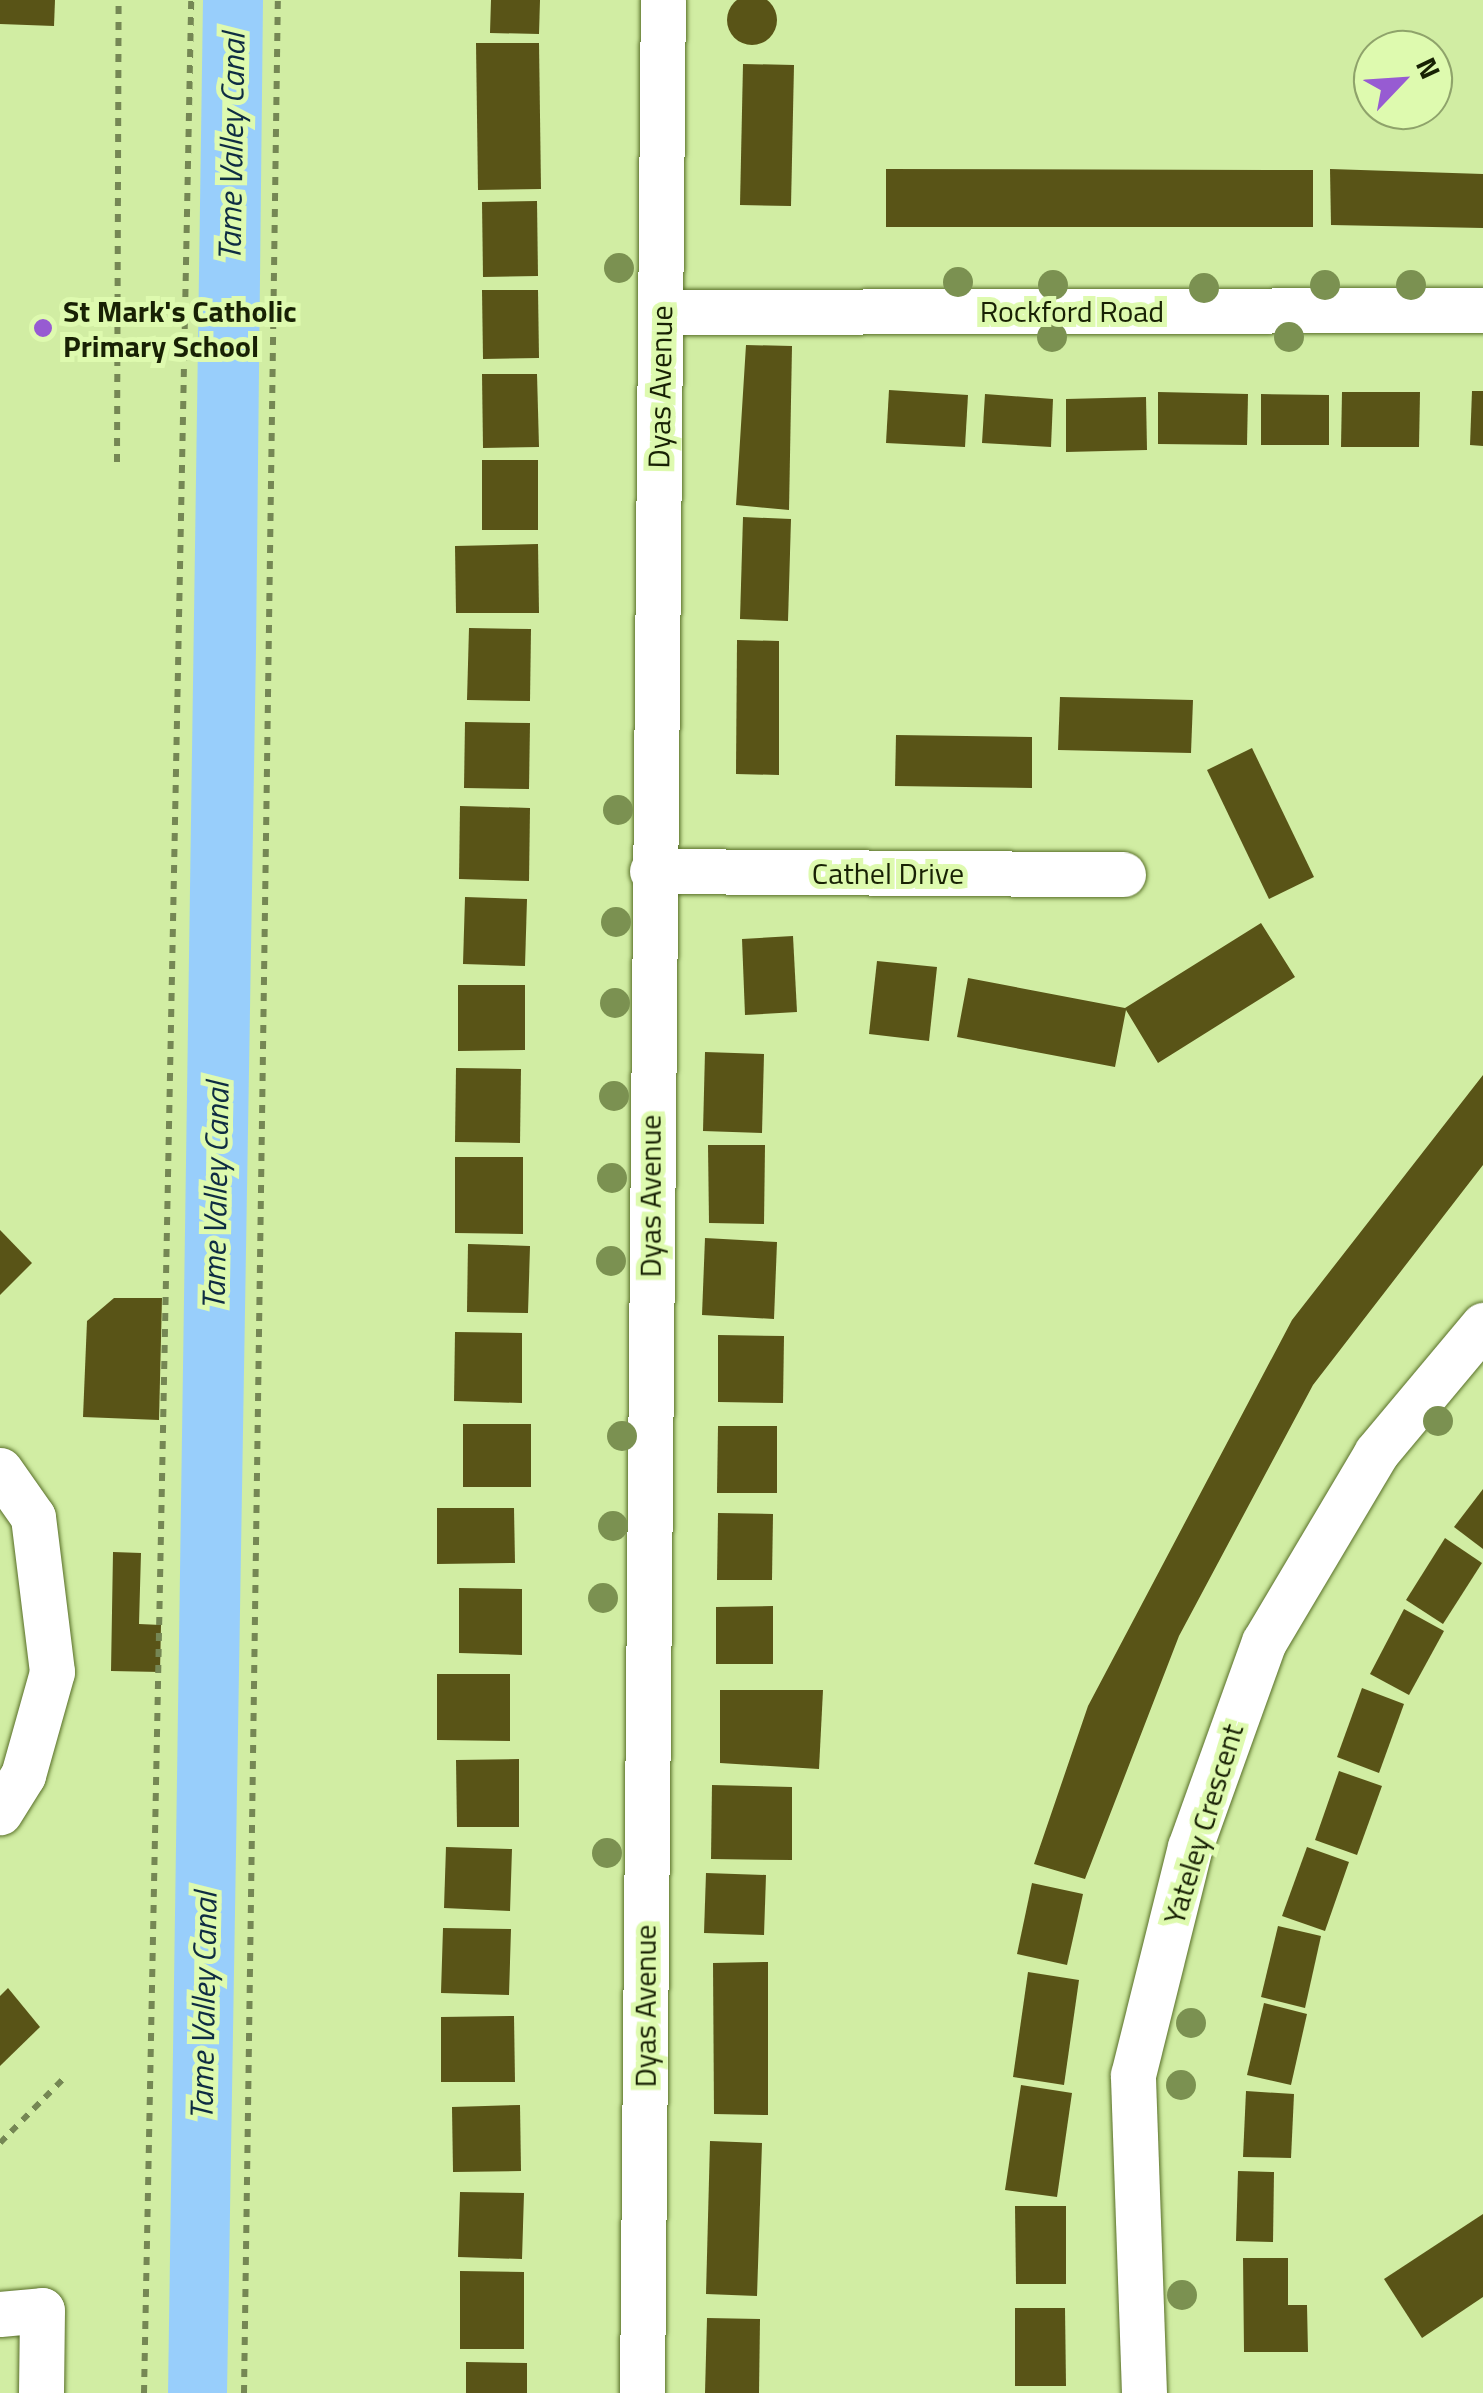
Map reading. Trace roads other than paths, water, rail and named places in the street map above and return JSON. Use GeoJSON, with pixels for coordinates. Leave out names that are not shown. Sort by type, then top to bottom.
{"type":"FeatureCollection","features":[{"type":"Feature","properties":{"kind":"street","name":"Dyas Avenue"},"geometry":{"type":"LineString","coordinates":[[642,2393],[652,871],[663,0]]}},
{"type":"Feature","properties":{"kind":"street","name":"Rockford Road"},"geometry":{"type":"LineString","coordinates":[[661,312],[1483,310]]}},
{"type":"Feature","properties":{"kind":"street","name":"Cathel Drive"},"geometry":{"type":"LineString","coordinates":[[652,871],[1124,874]]}},
{"type":"Feature","properties":{"kind":"street","name":"Yateley Crescent"},"geometry":{"type":"LineString","coordinates":[[1144,2393],[1133,2075],[1190,1846],[1264,1642],[1376,1453],[1483,1325]]}},
{"type":"Feature","properties":{"kind":"street"},"geometry":{"type":"LineString","coordinates":[[0,1470],[33,1518],[52,1672],[23,1775],[0,1812]]}},
{"type":"Feature","properties":{"kind":"street"},"geometry":{"type":"LineString","coordinates":[[0,2314],[42,2310],[41,2393]]}},
{"type":"Feature","properties":{"kind":"water","name":"Tame Valley Canal"},"geometry":{"type":"Polygon","coordinates":[[[203,0],[263,0],[256,649],[227,2393],[168,2393],[203,0]]]}},
{"type":"Feature","properties":{"kind":"place","name":"St Mark's Catholic Primary School"},"geometry":{"type":"Point","coordinates":[43,328]}}]}
